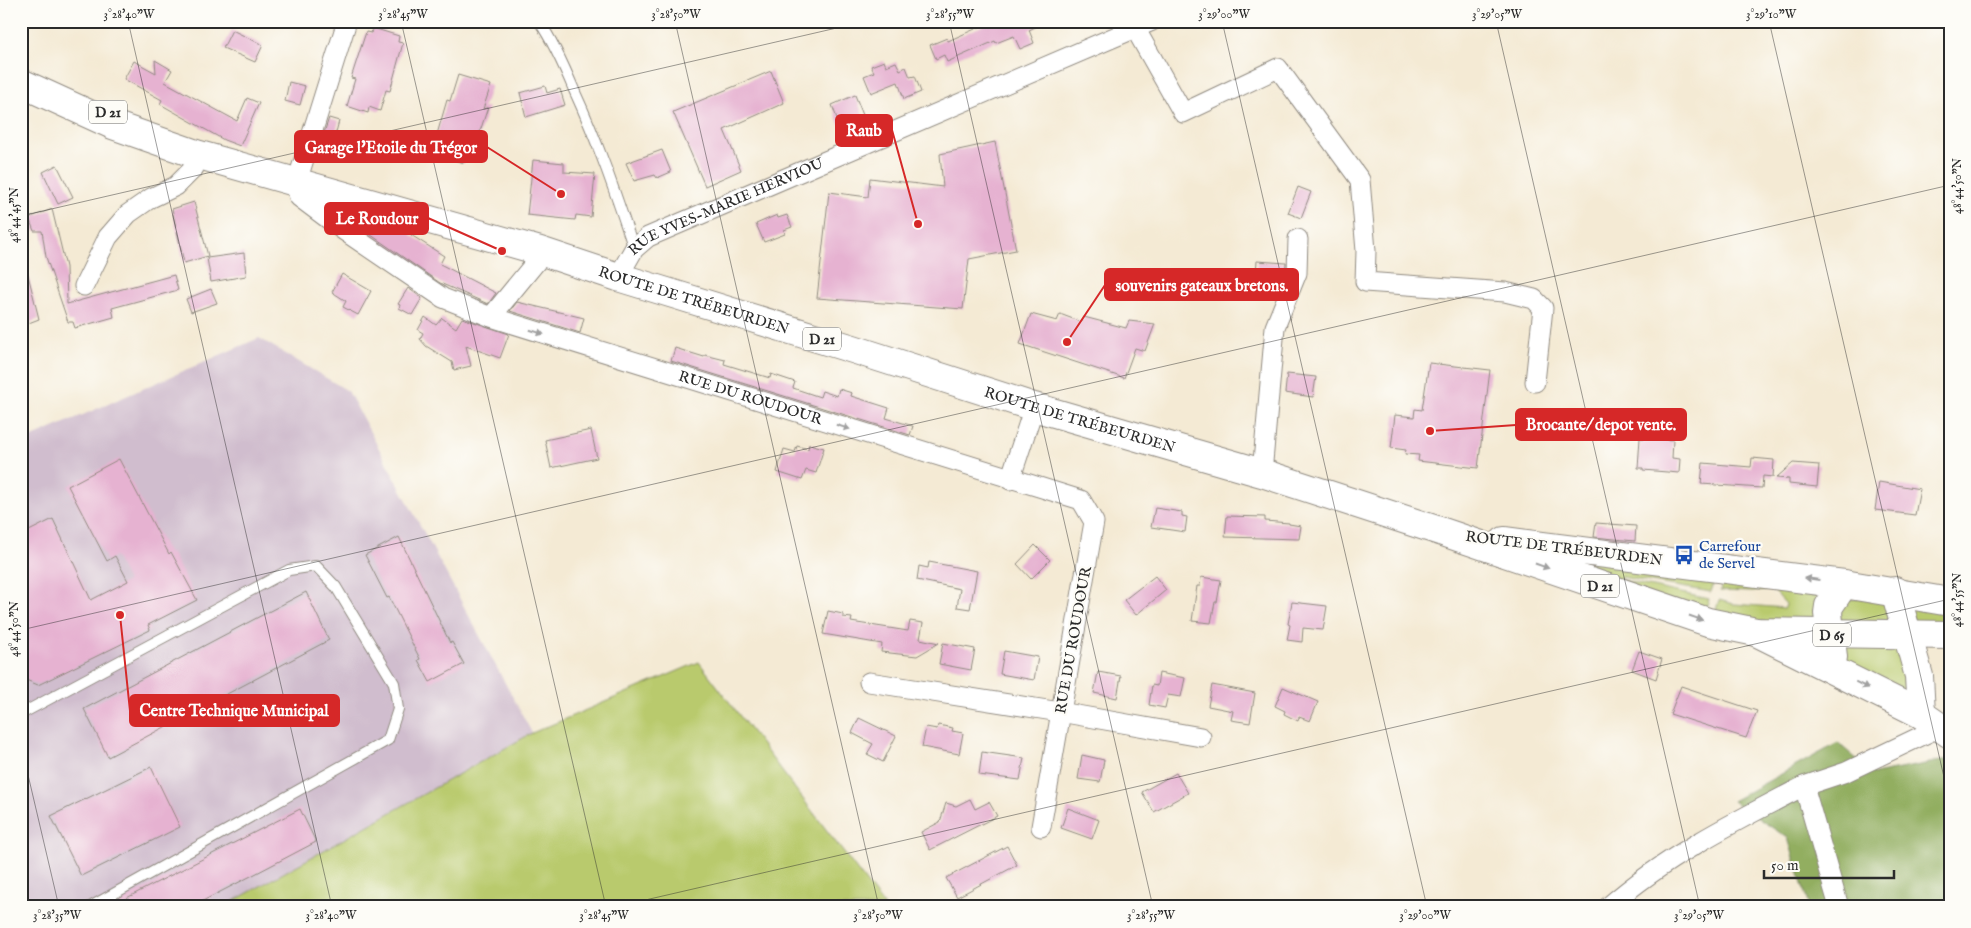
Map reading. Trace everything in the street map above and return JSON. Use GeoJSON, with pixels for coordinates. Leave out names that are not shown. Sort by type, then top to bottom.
{"type":"FeatureCollection","features":[{"type":"Feature","properties":{"kind":"main road","name":"ROUTE DE TRÉBEURDEN"},"geometry":{"type":"LineString","coordinates":[[21,70],[196,154]]}},
{"type":"Feature","properties":{"kind":"main road","name":"ROUTE DE TRÉBEURDEN"},"geometry":{"type":"LineString","coordinates":[[21,83],[113,125],[196,154],[540,250],[618,277],[1034,407],[1262,473],[1708,622],[1756,632],[1830,635],[1947,635]]}},
{"type":"Feature","properties":{"kind":"main road","name":"ROUTE DE TRÉBEURDEN"},"geometry":{"type":"LineString","coordinates":[[1446,533],[1946,598]]}},
{"type":"Feature","properties":{"kind":"main road"},"geometry":{"type":"LineString","coordinates":[[1834,671],[1828,614],[1829,606],[1844,584]]}},
{"type":"Feature","properties":{"kind":"main road"},"geometry":{"type":"LineString","coordinates":[[1895,591],[1919,676],[1937,725]]}},
{"type":"Feature","properties":{"kind":"main road","name":"D 21"},"geometry":{"type":"LineString","coordinates":[[1756,632],[1937,725]]}},
{"type":"Feature","properties":{"kind":"main road"},"geometry":{"type":"LineString","coordinates":[[1919,676],[1947,635]]}},
{"type":"Feature","properties":{"kind":"street"},"geometry":{"type":"LineString","coordinates":[[294,181],[300,172],[347,21]]}},
{"type":"Feature","properties":{"kind":"street","name":"RUE YVES-MARIE HERVIOU"},"geometry":{"type":"LineString","coordinates":[[618,277],[634,249],[648,237],[1132,25],[1152,21]]}},
{"type":"Feature","properties":{"kind":"street"},"geometry":{"type":"LineString","coordinates":[[1132,25],[1183,113],[1278,68],[1360,180],[1366,251],[1365,282],[1506,292],[1534,299],[1543,308],[1535,382]]}},
{"type":"Feature","properties":{"kind":"street"},"geometry":{"type":"LineString","coordinates":[[84,286],[108,236],[128,214],[151,198],[176,186],[194,168],[196,154]]}},
{"type":"Feature","properties":{"kind":"street","name":"RUE DU ROUDOUR"},"geometry":{"type":"LineString","coordinates":[[294,181],[299,197],[343,230],[443,298],[491,317],[1010,480],[1082,500],[1094,522],[1041,827]]}},
{"type":"Feature","properties":{"kind":"street"},"geometry":{"type":"LineString","coordinates":[[1262,473],[1275,327],[1297,273],[1298,239]]}},
{"type":"Feature","properties":{"kind":"street"},"geometry":{"type":"LineString","coordinates":[[491,317],[536,262],[540,250]]}},
{"type":"Feature","properties":{"kind":"street"},"geometry":{"type":"LineString","coordinates":[[1010,480],[1034,407]]}},
{"type":"Feature","properties":{"kind":"street"},"geometry":{"type":"LineString","coordinates":[[869,682],[1060,712],[1201,737]]}},
{"type":"Feature","properties":{"kind":"street"},"geometry":{"type":"LineString","coordinates":[[1608,907],[1624,892],[1710,835],[1804,786],[1846,772],[1899,748],[1937,725]]}},
{"type":"Feature","properties":{"kind":"street"},"geometry":{"type":"LineString","coordinates":[[1804,786],[1839,907]]}},
{"type":"Feature","properties":{"kind":"lane"},"geometry":{"type":"LineString","coordinates":[[539,21],[553,42],[582,107],[605,163],[634,249]]}},
{"type":"Feature","properties":{"kind":"lane"},"geometry":{"type":"LineString","coordinates":[[21,714],[289,570],[316,566],[336,588],[394,683],[398,709],[388,740],[90,907]]}},
{"type":"Feature","properties":{"kind":"shaded area"},"geometry":{"type":"Polygon","coordinates":[[[259,338],[348,391],[532,733],[223,907],[21,907],[21,442],[259,338]]]}},
{"type":"Feature","properties":{"kind":"green space"},"geometry":{"type":"Polygon","coordinates":[[[1511,548],[1716,576],[1711,592],[1621,577],[1620,580],[1709,599],[1705,614],[1511,548]]]}},
{"type":"Feature","properties":{"kind":"green space"},"geometry":{"type":"Polygon","coordinates":[[[1724,578],[1827,593],[1817,628],[1714,616],[1719,600],[1734,604],[1785,608],[1786,604],[1773,590],[1752,592],[1720,591],[1724,578]]]}},
{"type":"Feature","properties":{"kind":"green space"},"geometry":{"type":"Polygon","coordinates":[[[1862,598],[1882,602],[1886,605],[1897,628],[1841,626],[1840,607],[1848,600],[1862,598]]]}},
{"type":"Feature","properties":{"kind":"green space"},"geometry":{"type":"Polygon","coordinates":[[[1908,605],[1950,610],[1950,625],[1917,629],[1908,605]]]}},
{"type":"Feature","properties":{"kind":"green space"},"geometry":{"type":"Polygon","coordinates":[[[1902,641],[1918,709],[1846,667],[1838,644],[1902,641]]]}},
{"type":"Feature","properties":{"kind":"green space"},"geometry":{"type":"Polygon","coordinates":[[[699,662],[885,907],[223,907],[532,733],[699,662]]]}},
{"type":"Feature","properties":{"kind":"green space"},"geometry":{"type":"Polygon","coordinates":[[[1838,743],[1874,774],[1945,760],[1950,763],[1950,907],[1809,907],[1788,838],[1732,801],[1838,743]]]}},
{"type":"Feature","properties":{"kind":"building"},"geometry":{"type":"Polygon","coordinates":[[[993,21],[1048,21],[1029,30],[1034,43],[1020,49],[1014,36],[996,43],[995,41],[947,62],[944,55],[936,59],[930,45],[947,38],[948,41],[993,21]]]}},
{"type":"Feature","properties":{"kind":"building"},"geometry":{"type":"Polygon","coordinates":[[[373,28],[399,36],[398,42],[403,43],[390,91],[386,90],[380,111],[369,107],[368,113],[347,106],[355,79],[351,78],[366,32],[371,33],[373,28]]]}},
{"type":"Feature","properties":{"kind":"building"},"geometry":{"type":"Polygon","coordinates":[[[232,30],[263,45],[255,62],[223,48],[232,30]]]}},
{"type":"Feature","properties":{"kind":"building"},"geometry":{"type":"Polygon","coordinates":[[[155,60],[172,70],[165,82],[237,121],[247,98],[259,103],[240,146],[224,140],[160,104],[162,100],[124,79],[134,61],[156,73],[155,60]]]}},
{"type":"Feature","properties":{"kind":"building"},"geometry":{"type":"Polygon","coordinates":[[[884,61],[886,66],[896,62],[900,70],[906,67],[910,77],[915,76],[921,92],[904,99],[898,82],[871,93],[864,76],[874,72],[871,66],[884,61]]]}},
{"type":"Feature","properties":{"kind":"building"},"geometry":{"type":"Polygon","coordinates":[[[771,71],[784,103],[724,130],[741,170],[705,186],[673,112],[771,71]]]}},
{"type":"Feature","properties":{"kind":"building"},"geometry":{"type":"Polygon","coordinates":[[[458,75],[491,85],[483,109],[488,107],[471,159],[466,158],[464,163],[437,155],[438,149],[433,148],[447,100],[450,101],[458,75]]]}},
{"type":"Feature","properties":{"kind":"building"},"geometry":{"type":"Polygon","coordinates":[[[289,82],[305,86],[300,105],[285,101],[289,82]]]}},
{"type":"Feature","properties":{"kind":"building"},"geometry":{"type":"Polygon","coordinates":[[[545,86],[547,93],[560,89],[565,105],[526,117],[520,93],[545,86]]]}},
{"type":"Feature","properties":{"kind":"building"},"geometry":{"type":"Polygon","coordinates":[[[855,95],[863,115],[839,124],[832,105],[855,95]]]}},
{"type":"Feature","properties":{"kind":"building"},"geometry":{"type":"Polygon","coordinates":[[[329,118],[339,121],[335,136],[324,133],[329,118]]]}},
{"type":"Feature","properties":{"kind":"building"},"geometry":{"type":"Polygon","coordinates":[[[995,142],[1016,250],[969,259],[963,309],[817,298],[829,192],[868,197],[870,178],[943,187],[940,154],[995,142]]]}},
{"type":"Feature","properties":{"kind":"building"},"geometry":{"type":"Polygon","coordinates":[[[662,150],[671,172],[657,178],[655,175],[634,181],[626,163],[662,150]]]}},
{"type":"Feature","properties":{"kind":"building"},"geometry":{"type":"Polygon","coordinates":[[[533,160],[564,163],[564,172],[595,174],[591,217],[576,215],[575,220],[527,215],[533,160]]]}},
{"type":"Feature","properties":{"kind":"building"},"geometry":{"type":"Polygon","coordinates":[[[57,165],[73,197],[58,204],[43,172],[57,165]]]}},
{"type":"Feature","properties":{"kind":"building"},"geometry":{"type":"Polygon","coordinates":[[[1298,187],[1311,192],[1301,218],[1288,213],[1298,187]]]}},
{"type":"Feature","properties":{"kind":"building"},"geometry":{"type":"Polygon","coordinates":[[[194,202],[208,256],[184,263],[172,209],[194,202]]]}},
{"type":"Feature","properties":{"kind":"building"},"geometry":{"type":"Polygon","coordinates":[[[52,209],[66,267],[67,304],[174,275],[178,290],[112,308],[114,317],[75,328],[73,322],[68,322],[46,257],[42,231],[34,231],[29,218],[52,209]]]}},
{"type":"Feature","properties":{"kind":"building"},"geometry":{"type":"Polygon","coordinates":[[[777,215],[778,218],[787,215],[792,227],[784,230],[785,234],[764,242],[756,224],[777,215]]]}},
{"type":"Feature","properties":{"kind":"building"},"geometry":{"type":"Polygon","coordinates":[[[367,219],[412,232],[411,235],[444,256],[440,264],[496,293],[488,304],[440,283],[364,230],[367,219]]]}},
{"type":"Feature","properties":{"kind":"building"},"geometry":{"type":"Polygon","coordinates":[[[244,253],[246,276],[211,282],[207,258],[244,253]]]}},
{"type":"Feature","properties":{"kind":"building"},"geometry":{"type":"Polygon","coordinates":[[[1257,261],[1286,263],[1285,273],[1280,285],[1255,283],[1257,261]]]}},
{"type":"Feature","properties":{"kind":"building"},"geometry":{"type":"Polygon","coordinates":[[[21,267],[26,267],[39,319],[26,324],[21,306],[21,267]]]}},
{"type":"Feature","properties":{"kind":"building"},"geometry":{"type":"Polygon","coordinates":[[[342,274],[371,291],[358,315],[343,307],[346,301],[332,292],[342,274]]]}},
{"type":"Feature","properties":{"kind":"building"},"geometry":{"type":"Polygon","coordinates":[[[408,288],[422,298],[412,315],[399,308],[400,305],[398,304],[408,288]]]}},
{"type":"Feature","properties":{"kind":"building"},"geometry":{"type":"Polygon","coordinates":[[[211,289],[217,303],[191,312],[186,299],[211,289]]]}},
{"type":"Feature","properties":{"kind":"building"},"geometry":{"type":"Polygon","coordinates":[[[517,302],[584,318],[580,333],[510,311],[517,302]]]}},
{"type":"Feature","properties":{"kind":"building"},"geometry":{"type":"Polygon","coordinates":[[[1031,314],[1057,321],[1060,314],[1081,322],[1084,317],[1126,328],[1129,321],[1155,324],[1145,351],[1135,348],[1124,378],[1020,344],[1031,314]]]}},
{"type":"Feature","properties":{"kind":"building"},"geometry":{"type":"Polygon","coordinates":[[[425,317],[436,325],[442,318],[456,328],[462,318],[509,334],[500,358],[466,346],[471,366],[454,370],[452,362],[426,346],[420,339],[423,333],[418,330],[425,317]]]}},
{"type":"Feature","properties":{"kind":"building"},"geometry":{"type":"Polygon","coordinates":[[[675,348],[704,357],[705,355],[725,360],[724,364],[770,378],[771,374],[795,382],[793,388],[820,397],[822,391],[837,396],[839,389],[852,393],[851,396],[889,408],[886,418],[913,426],[910,435],[671,361],[675,348]]]}},
{"type":"Feature","properties":{"kind":"building"},"geometry":{"type":"Polygon","coordinates":[[[1429,363],[1490,370],[1478,468],[1418,461],[1419,455],[1405,454],[1406,450],[1391,448],[1395,415],[1414,417],[1415,409],[1422,410],[1429,363]]]}},
{"type":"Feature","properties":{"kind":"building"},"geometry":{"type":"Polygon","coordinates":[[[1287,374],[1316,377],[1313,397],[1285,393],[1287,374]]]}},
{"type":"Feature","properties":{"kind":"building"},"geometry":{"type":"Polygon","coordinates":[[[591,430],[597,458],[551,468],[545,440],[591,430]]]}},
{"type":"Feature","properties":{"kind":"building"},"geometry":{"type":"Polygon","coordinates":[[[1640,438],[1673,440],[1672,458],[1680,459],[1679,473],[1638,468],[1640,438]]]}},
{"type":"Feature","properties":{"kind":"building"},"geometry":{"type":"Polygon","coordinates":[[[809,444],[824,448],[816,473],[806,470],[802,480],[777,472],[784,449],[795,452],[797,446],[808,449],[809,444]]]}},
{"type":"Feature","properties":{"kind":"building"},"geometry":{"type":"Polygon","coordinates":[[[1752,458],[1774,460],[1773,477],[1763,476],[1762,488],[1701,484],[1703,463],[1751,467],[1752,458]]]}},
{"type":"Feature","properties":{"kind":"building"},"geometry":{"type":"Polygon","coordinates":[[[119,459],[169,554],[171,552],[197,600],[148,625],[150,630],[38,685],[26,680],[21,669],[21,535],[53,519],[91,600],[128,581],[115,556],[107,561],[68,486],[119,459]]]}},
{"type":"Feature","properties":{"kind":"building"},"geometry":{"type":"Polygon","coordinates":[[[1793,463],[1819,465],[1817,487],[1789,484],[1789,479],[1776,478],[1793,463]]]}},
{"type":"Feature","properties":{"kind":"building"},"geometry":{"type":"Polygon","coordinates":[[[1879,482],[1920,489],[1915,515],[1875,510],[1879,482]]]}},
{"type":"Feature","properties":{"kind":"building"},"geometry":{"type":"Polygon","coordinates":[[[1155,508],[1182,512],[1182,516],[1187,517],[1185,532],[1151,527],[1155,508]]]}},
{"type":"Feature","properties":{"kind":"building"},"geometry":{"type":"Polygon","coordinates":[[[1227,516],[1265,517],[1265,521],[1301,526],[1299,539],[1225,537],[1227,516]]]}},
{"type":"Feature","properties":{"kind":"building"},"geometry":{"type":"Polygon","coordinates":[[[1596,523],[1636,526],[1635,541],[1594,537],[1596,523]]]}},
{"type":"Feature","properties":{"kind":"building"},"geometry":{"type":"Polygon","coordinates":[[[399,537],[450,643],[452,642],[464,664],[430,682],[389,597],[387,598],[365,555],[399,537]]]}},
{"type":"Feature","properties":{"kind":"building"},"geometry":{"type":"Polygon","coordinates":[[[1035,545],[1050,560],[1031,579],[1017,564],[1035,545]]]}},
{"type":"Feature","properties":{"kind":"building"},"geometry":{"type":"Polygon","coordinates":[[[929,562],[977,571],[970,609],[957,607],[960,589],[917,580],[919,566],[928,568],[929,562]]]}},
{"type":"Feature","properties":{"kind":"building"},"geometry":{"type":"Polygon","coordinates":[[[1155,576],[1166,590],[1136,615],[1124,600],[1155,576]]]}},
{"type":"Feature","properties":{"kind":"building"},"geometry":{"type":"Polygon","coordinates":[[[1201,577],[1221,580],[1211,623],[1192,621],[1197,586],[1200,586],[1201,577]]]}},
{"type":"Feature","properties":{"kind":"building"},"geometry":{"type":"Polygon","coordinates":[[[306,592],[329,640],[108,757],[84,709],[306,592]]]}},
{"type":"Feature","properties":{"kind":"building"},"geometry":{"type":"Polygon","coordinates":[[[1292,602],[1327,606],[1323,630],[1303,628],[1302,642],[1287,640],[1292,602]]]}},
{"type":"Feature","properties":{"kind":"building"},"geometry":{"type":"Polygon","coordinates":[[[828,611],[843,614],[843,617],[852,618],[851,622],[908,631],[910,621],[923,623],[920,639],[939,643],[917,656],[881,652],[882,644],[823,634],[828,611]]]}},
{"type":"Feature","properties":{"kind":"building"},"geometry":{"type":"Polygon","coordinates":[[[943,643],[975,649],[971,670],[939,664],[943,643]]]}},
{"type":"Feature","properties":{"kind":"building"},"geometry":{"type":"Polygon","coordinates":[[[1004,651],[1038,657],[1034,680],[1000,674],[1004,651]]]}},
{"type":"Feature","properties":{"kind":"building"},"geometry":{"type":"Polygon","coordinates":[[[1639,651],[1662,659],[1656,679],[1632,670],[1639,651]]]}},
{"type":"Feature","properties":{"kind":"building"},"geometry":{"type":"Polygon","coordinates":[[[1098,672],[1121,676],[1117,698],[1094,693],[1098,672]]]}},
{"type":"Feature","properties":{"kind":"building"},"geometry":{"type":"Polygon","coordinates":[[[1159,673],[1185,678],[1181,697],[1168,695],[1165,708],[1149,705],[1152,685],[1157,686],[1159,673]]]}},
{"type":"Feature","properties":{"kind":"building"},"geometry":{"type":"Polygon","coordinates":[[[1212,685],[1255,693],[1250,723],[1231,720],[1233,711],[1208,706],[1212,685]]]}},
{"type":"Feature","properties":{"kind":"building"},"geometry":{"type":"Polygon","coordinates":[[[1681,686],[1757,711],[1746,738],[1670,714],[1681,686]]]}},
{"type":"Feature","properties":{"kind":"building"},"geometry":{"type":"Polygon","coordinates":[[[1283,687],[1318,702],[1310,721],[1299,717],[1298,721],[1284,714],[1285,711],[1275,706],[1283,687]]]}},
{"type":"Feature","properties":{"kind":"building"},"geometry":{"type":"Polygon","coordinates":[[[859,718],[896,736],[883,762],[867,754],[873,744],[852,733],[859,718]]]}},
{"type":"Feature","properties":{"kind":"building"},"geometry":{"type":"Polygon","coordinates":[[[938,725],[953,728],[952,731],[963,733],[959,754],[922,747],[926,727],[937,729],[938,725]]]}},
{"type":"Feature","properties":{"kind":"building"},"geometry":{"type":"Polygon","coordinates":[[[982,752],[1024,758],[1020,780],[979,775],[982,752]]]}},
{"type":"Feature","properties":{"kind":"building"},"geometry":{"type":"Polygon","coordinates":[[[1082,755],[1104,760],[1100,782],[1078,779],[1082,755]]]}},
{"type":"Feature","properties":{"kind":"building"},"geometry":{"type":"Polygon","coordinates":[[[151,767],[180,827],[81,876],[51,816],[151,767]]]}},
{"type":"Feature","properties":{"kind":"building"},"geometry":{"type":"Polygon","coordinates":[[[1176,773],[1188,793],[1154,812],[1142,792],[1176,773]]]}},
{"type":"Feature","properties":{"kind":"building"},"geometry":{"type":"Polygon","coordinates":[[[970,799],[975,809],[989,802],[997,816],[930,850],[921,832],[940,822],[946,803],[956,806],[970,799]]]}},
{"type":"Feature","properties":{"kind":"building"},"geometry":{"type":"Polygon","coordinates":[[[1068,808],[1099,820],[1092,839],[1061,828],[1068,808]]]}},
{"type":"Feature","properties":{"kind":"building"},"geometry":{"type":"Polygon","coordinates":[[[300,809],[316,842],[191,907],[109,907],[300,809]]]}},
{"type":"Feature","properties":{"kind":"building"},"geometry":{"type":"Polygon","coordinates":[[[1007,846],[1017,865],[957,897],[946,878],[1007,846]]]}},
{"type":"Feature","properties":{"kind":"place","name":"Garage l'Etoile du Trégor"},"geometry":{"type":"Point","coordinates":[561,194]}},
{"type":"Feature","properties":{"kind":"place","name":"Raub"},"geometry":{"type":"Point","coordinates":[918,224]}},
{"type":"Feature","properties":{"kind":"place","name":"Le Roudour"},"geometry":{"type":"Point","coordinates":[502,251]}},
{"type":"Feature","properties":{"kind":"place","name":"souvenirs gateaux bretons."},"geometry":{"type":"Point","coordinates":[1067,342]}},
{"type":"Feature","properties":{"kind":"place","name":"Brocante/ depot vente."},"geometry":{"type":"Point","coordinates":[1430,431]}},
{"type":"Feature","properties":{"kind":"place","name":"Carrefour de Servel"},"geometry":{"type":"Point","coordinates":[1684,555]}},
{"type":"Feature","properties":{"kind":"place","name":"Centre Technique Municipal"},"geometry":{"type":"Point","coordinates":[120,615]}}]}
